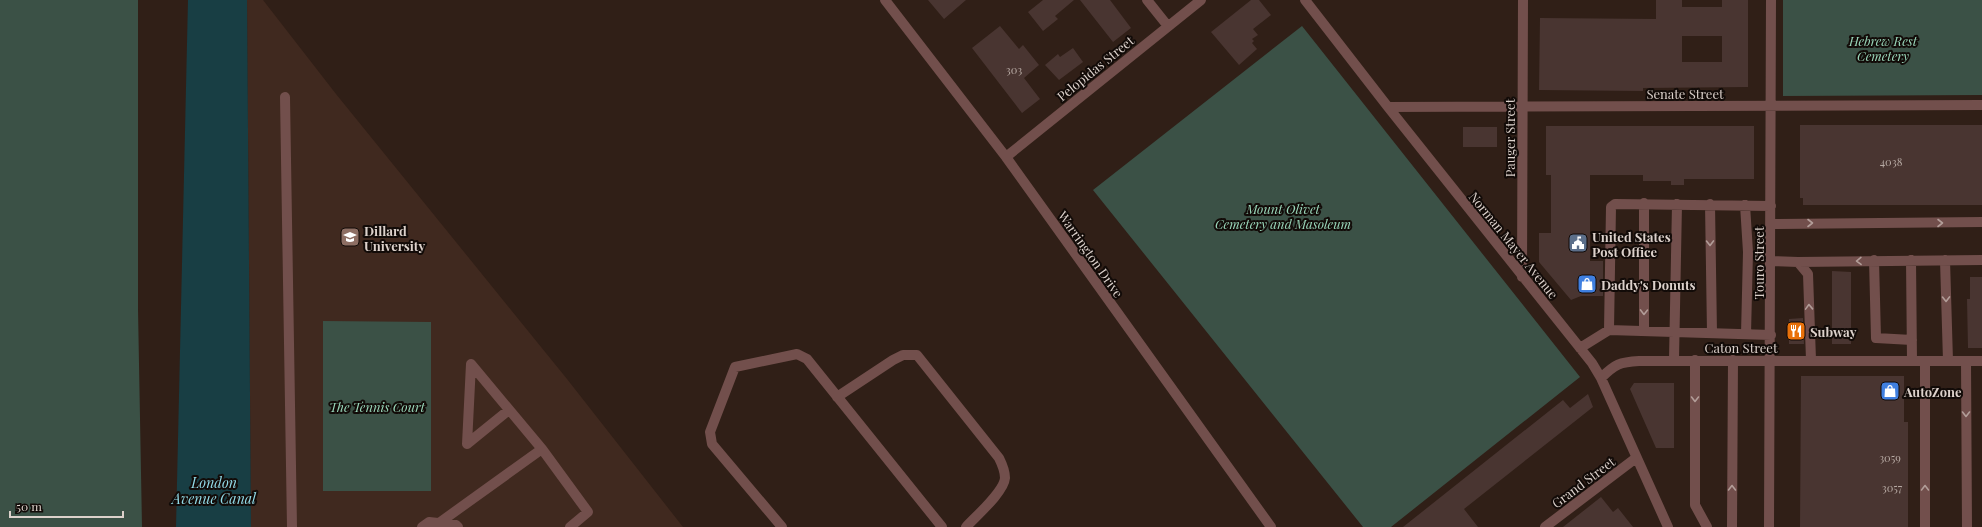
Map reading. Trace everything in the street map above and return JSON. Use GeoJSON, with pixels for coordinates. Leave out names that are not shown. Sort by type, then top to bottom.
{"type":"FeatureCollection","features":[{"type":"Feature","properties":{"kind":"street","name":"Warrington Drive"},"geometry":{"type":"LineString","coordinates":[[885,0],[1006,157],[1271,527]]}},
{"type":"Feature","properties":{"kind":"street"},"geometry":{"type":"LineString","coordinates":[[1147,0],[1167,26]]}},
{"type":"Feature","properties":{"kind":"street","name":"Pelopidas Street"},"geometry":{"type":"LineString","coordinates":[[1006,157],[1201,0]]}},
{"type":"Feature","properties":{"kind":"street","name":"Norman Mayer Avenue"},"geometry":{"type":"LineString","coordinates":[[1305,0],[1522,277],[1580,348],[1601,378],[1668,527]]}},
{"type":"Feature","properties":{"kind":"street","name":"Pauger Street"},"geometry":{"type":"LineString","coordinates":[[1522,0],[1522,277]]}},
{"type":"Feature","properties":{"kind":"street","name":"Touro Street"},"geometry":{"type":"LineString","coordinates":[[1770,527],[1771,0]]}},
{"type":"Feature","properties":{"kind":"street"},"geometry":{"type":"LineString","coordinates":[[285,97],[292,527]]}},
{"type":"Feature","properties":{"kind":"street","name":"Senate Street"},"geometry":{"type":"LineString","coordinates":[[1388,107],[1982,105]]}},
{"type":"Feature","properties":{"kind":"street"},"geometry":{"type":"LineString","coordinates":[[1609,330],[1611,207],[1617,203],[1771,206]]}},
{"type":"Feature","properties":{"kind":"street"},"geometry":{"type":"LineString","coordinates":[[1644,203],[1644,330]]}},
{"type":"Feature","properties":{"kind":"street"},"geometry":{"type":"LineString","coordinates":[[1674,360],[1676,204]]}},
{"type":"Feature","properties":{"kind":"street"},"geometry":{"type":"LineString","coordinates":[[1710,204],[1712,333]]}},
{"type":"Feature","properties":{"kind":"street"},"geometry":{"type":"LineString","coordinates":[[1745,205],[1748,252],[1746,334]]}},
{"type":"Feature","properties":{"kind":"street"},"geometry":{"type":"LineString","coordinates":[[1771,224],[1982,222]]}},
{"type":"Feature","properties":{"kind":"street"},"geometry":{"type":"LineString","coordinates":[[1874,260],[1876,338],[1912,340]]}},
{"type":"Feature","properties":{"kind":"street"},"geometry":{"type":"LineString","coordinates":[[1911,260],[1912,360]]}},
{"type":"Feature","properties":{"kind":"street"},"geometry":{"type":"LineString","coordinates":[[1945,260],[1948,361]]}},
{"type":"Feature","properties":{"kind":"street"},"geometry":{"type":"LineString","coordinates":[[1771,261],[1982,260]]}},
{"type":"Feature","properties":{"kind":"street"},"geometry":{"type":"LineString","coordinates":[[1798,262],[1808,274],[1810,360]]}},
{"type":"Feature","properties":{"kind":"street"},"geometry":{"type":"LineString","coordinates":[[1580,348],[1609,330],[1771,335]]}},
{"type":"Feature","properties":{"kind":"street"},"geometry":{"type":"LineString","coordinates":[[782,527],[712,444],[710,432],[735,367],[797,354],[807,360],[942,527]]}},
{"type":"Feature","properties":{"kind":"street"},"geometry":{"type":"LineString","coordinates":[[837,397],[902,355],[917,355],[999,458],[1004,470],[1005,480],[1002,489],[966,527]]}},
{"type":"Feature","properties":{"kind":"street","name":"Caton Street"},"geometry":{"type":"LineString","coordinates":[[1601,378],[1613,366],[1624,362],[1771,359],[1982,361]]}},
{"type":"Feature","properties":{"kind":"street"},"geometry":{"type":"LineString","coordinates":[[1696,360],[1695,505],[1707,527]]}},
{"type":"Feature","properties":{"kind":"street"},"geometry":{"type":"LineString","coordinates":[[1732,527],[1734,360]]}},
{"type":"Feature","properties":{"kind":"street"},"geometry":{"type":"LineString","coordinates":[[1924,361],[1925,527]]}},
{"type":"Feature","properties":{"kind":"street"},"geometry":{"type":"LineString","coordinates":[[1966,361],[1967,527]]}},
{"type":"Feature","properties":{"kind":"street"},"geometry":{"type":"LineString","coordinates":[[509,410],[467,444],[471,364],[542,449],[588,512],[570,527]]}},
{"type":"Feature","properties":{"kind":"street"},"geometry":{"type":"LineString","coordinates":[[439,523],[542,449]]}},
{"type":"Feature","properties":{"kind":"street","name":"Grand Street"},"geometry":{"type":"LineString","coordinates":[[1545,527],[1636,458]]}},
{"type":"Feature","properties":{"kind":"street"},"geometry":{"type":"LineString","coordinates":[[422,527],[430,522],[456,525],[458,527]]}},
{"type":"Feature","properties":{"kind":"shaded area","name":"Dillard University"},"geometry":{"type":"Polygon","coordinates":[[[247,0],[263,0],[336,94],[567,379],[683,527],[251,527],[247,0]]]}},
{"type":"Feature","properties":{"kind":"green space"},"geometry":{"type":"Polygon","coordinates":[[[0,0],[138,0],[138,309],[142,527],[0,527],[0,0]]]}},
{"type":"Feature","properties":{"kind":"green space","name":"Hebrew Rest Cemetery"},"geometry":{"type":"Polygon","coordinates":[[[1783,0],[1982,0],[1982,95],[1783,96],[1783,0]]]}},
{"type":"Feature","properties":{"kind":"green space","name":"Mount Olivet Cemetery and Masoleum"},"geometry":{"type":"Polygon","coordinates":[[[1302,26],[1580,377],[1391,527],[1363,527],[1093,190],[1302,26]]]}},
{"type":"Feature","properties":{"kind":"green space","name":"The Tennis Court"},"geometry":{"type":"Polygon","coordinates":[[[323,321],[431,322],[431,491],[323,491],[323,321]]]}},
{"type":"Feature","properties":{"kind":"water","name":"London Avenue Canal"},"geometry":{"type":"Polygon","coordinates":[[[188,0],[247,0],[251,527],[176,527],[188,0]]]}},
{"type":"Feature","properties":{"kind":"building"},"geometry":{"type":"Polygon","coordinates":[[[928,0],[966,0],[944,19],[928,0]]]}},
{"type":"Feature","properties":{"kind":"building"},"geometry":{"type":"Polygon","coordinates":[[[1043,0],[1074,0],[1055,16],[1058,19],[1043,31],[1028,12],[1043,0]]]}},
{"type":"Feature","properties":{"kind":"building"},"geometry":{"type":"Polygon","coordinates":[[[1080,0],[1110,0],[1131,28],[1113,42],[1080,0]]]}},
{"type":"Feature","properties":{"kind":"building"},"geometry":{"type":"Polygon","coordinates":[[[1251,0],[1259,0],[1271,15],[1253,29],[1258,35],[1252,39],[1254,41],[1252,43],[1257,49],[1239,65],[1211,32],[1251,0]]]}},
{"type":"Feature","properties":{"kind":"building"},"geometry":{"type":"Polygon","coordinates":[[[1656,0],[1682,0],[1682,7],[1722,7],[1722,0],[1748,0],[1748,87],[1643,88],[1643,91],[1539,90],[1540,18],[1656,19],[1656,0]],[[1682,36],[1682,62],[1722,62],[1722,36],[1682,36]]]}},
{"type":"Feature","properties":{"kind":"building"},"geometry":{"type":"Polygon","coordinates":[[[1000,26],[1019,49],[1023,45],[1039,65],[1024,78],[1040,99],[1022,113],[972,48],[1000,26]]]}},
{"type":"Feature","properties":{"kind":"building"},"geometry":{"type":"Polygon","coordinates":[[[1073,48],[1083,62],[1059,80],[1045,65],[1058,54],[1060,57],[1073,48]]]}},
{"type":"Feature","properties":{"kind":"building"},"geometry":{"type":"Polygon","coordinates":[[[1800,125],[1982,125],[1982,205],[1803,205],[1803,198],[1800,198],[1800,125]]]}},
{"type":"Feature","properties":{"kind":"building"},"geometry":{"type":"Polygon","coordinates":[[[1546,126],[1754,126],[1754,179],[1684,179],[1684,185],[1671,185],[1671,181],[1643,181],[1643,175],[1590,175],[1590,261],[1603,261],[1603,296],[1581,296],[1571,300],[1539,262],[1539,233],[1551,233],[1551,175],[1546,175],[1546,126]]]}},
{"type":"Feature","properties":{"kind":"building"},"geometry":{"type":"Polygon","coordinates":[[[1463,127],[1497,127],[1497,147],[1463,147],[1463,127]]]}},
{"type":"Feature","properties":{"kind":"building"},"geometry":{"type":"Polygon","coordinates":[[[1832,271],[1851,272],[1851,344],[1832,344],[1832,271]]]}},
{"type":"Feature","properties":{"kind":"building"},"geometry":{"type":"Polygon","coordinates":[[[1970,277],[1982,277],[1982,348],[1968,348],[1967,299],[1970,299],[1970,277]]]}},
{"type":"Feature","properties":{"kind":"building","name":"Subway"},"geometry":{"type":"Polygon","coordinates":[[[1803,318],[1804,344],[1789,344],[1789,319],[1803,318]]]}},
{"type":"Feature","properties":{"kind":"building"},"geometry":{"type":"Polygon","coordinates":[[[1801,376],[1904,376],[1904,422],[1908,422],[1908,527],[1800,527],[1801,376]]]}},
{"type":"Feature","properties":{"kind":"building"},"geometry":{"type":"Polygon","coordinates":[[[1634,383],[1674,383],[1674,448],[1656,448],[1630,389],[1634,383]]]}},
{"type":"Feature","properties":{"kind":"building"},"geometry":{"type":"Polygon","coordinates":[[[1588,394],[1593,407],[1464,509],[1478,527],[1403,527],[1563,400],[1570,408],[1588,394]]]}},
{"type":"Feature","properties":{"kind":"building"},"geometry":{"type":"Polygon","coordinates":[[[1601,497],[1613,512],[1618,508],[1633,527],[1563,527],[1601,497]]]}},
{"type":"Feature","properties":{"kind":"place","name":"Dillard University"},"geometry":{"type":"Point","coordinates":[350,237]}},
{"type":"Feature","properties":{"kind":"place","name":"United States Post Office"},"geometry":{"type":"Point","coordinates":[1578,243]}},
{"type":"Feature","properties":{"kind":"place","name":"Daddy's Donuts"},"geometry":{"type":"Point","coordinates":[1587,284]}},
{"type":"Feature","properties":{"kind":"place","name":"Subway"},"geometry":{"type":"Point","coordinates":[1796,331]}},
{"type":"Feature","properties":{"kind":"place","name":"AutoZone"},"geometry":{"type":"Point","coordinates":[1890,391]}}]}
